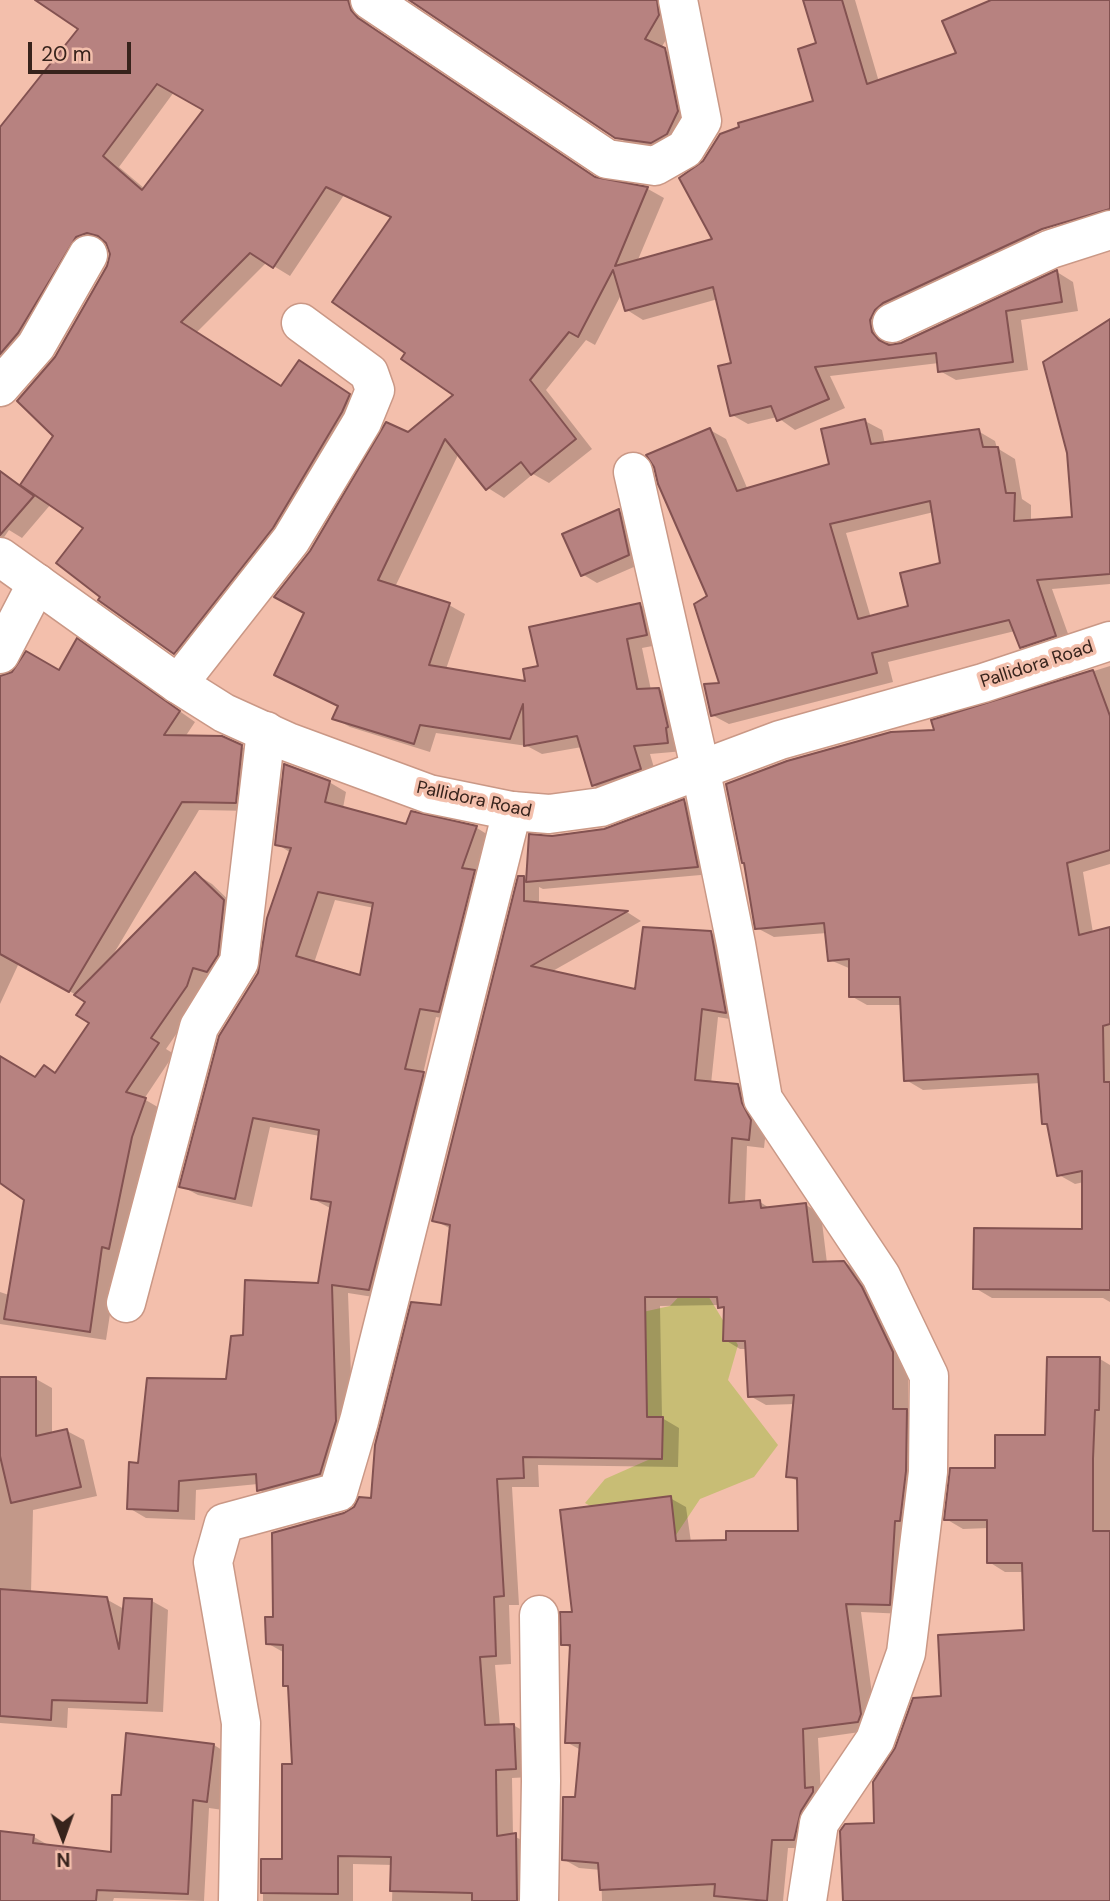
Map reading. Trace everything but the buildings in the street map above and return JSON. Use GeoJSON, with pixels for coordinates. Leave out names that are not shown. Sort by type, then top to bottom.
{"type":"FeatureCollection","features":[{"type":"Feature","properties":{"kind":"street"},"geometry":{"type":"LineString","coordinates":[[370,0],[607,159],[655,166],[685,149],[702,121],[678,0]]}},
{"type":"Feature","properties":{"kind":"street"},"geometry":{"type":"LineString","coordinates":[[892,323],[1051,249],[1110,230]]}},
{"type":"Feature","properties":{"kind":"street"},"geometry":{"type":"LineString","coordinates":[[0,387],[36,346],[88,255]]}},
{"type":"Feature","properties":{"kind":"street"},"geometry":{"type":"LineString","coordinates":[[178,684],[291,540],[362,422],[375,390],[369,373],[300,323]]}},
{"type":"Feature","properties":{"kind":"street"},"geometry":{"type":"LineString","coordinates":[[633,472],[670,647],[701,772],[736,944],[763,1100],[881,1276],[929,1376],[928,1472],[906,1653],[875,1740],[819,1824],[807,1901]]}},
{"type":"Feature","properties":{"kind":"street","name":"Pallidora Road"},"geometry":{"type":"LineString","coordinates":[[0,557],[178,684],[224,713],[429,794],[512,811],[549,814],[601,807],[701,772],[780,740],[982,683],[1110,641]]}},
{"type":"Feature","properties":{"kind":"street"},"geometry":{"type":"LineString","coordinates":[[0,654],[37,583]]}},
{"type":"Feature","properties":{"kind":"street"},"geometry":{"type":"LineString","coordinates":[[125,1303],[199,1027],[239,962],[266,731]]}},
{"type":"Feature","properties":{"kind":"street"},"geometry":{"type":"LineString","coordinates":[[238,1901],[241,1723],[213,1562],[224,1523],[338,1492],[359,1421],[512,811]]}},
{"type":"Feature","properties":{"kind":"street"},"geometry":{"type":"LineString","coordinates":[[539,1615],[539,1901]]}},
{"type":"Feature","properties":{"kind":"shaded area"},"geometry":{"type":"Polygon","coordinates":[[[688,1287],[704,1289],[738,1345],[728,1380],[778,1445],[754,1477],[700,1499],[674,1538],[617,1521],[585,1503],[605,1479],[657,1456],[560,1330],[670,1306],[688,1287]]]}}]}
